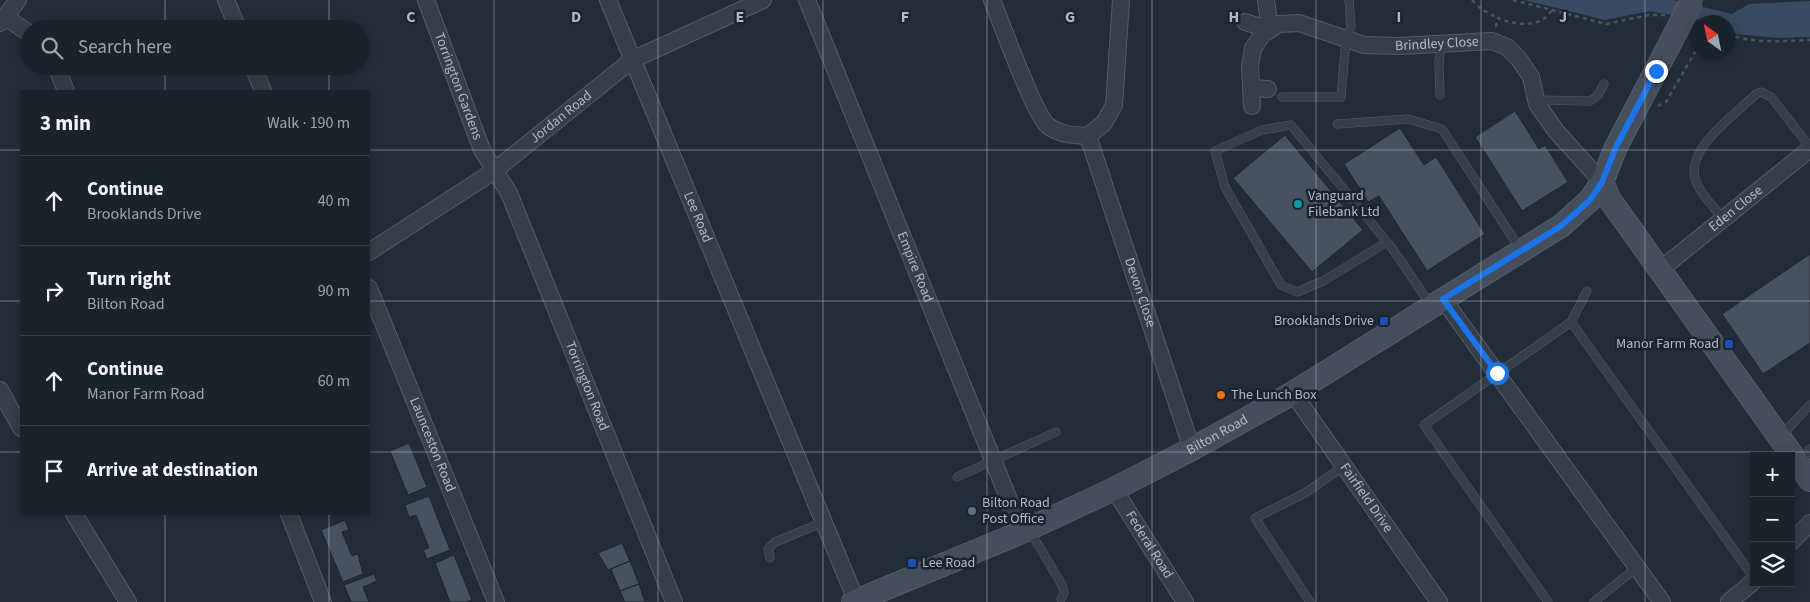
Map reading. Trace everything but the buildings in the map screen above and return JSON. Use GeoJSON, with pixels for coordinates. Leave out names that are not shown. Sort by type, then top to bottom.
{"type":"FeatureCollection","features":[{"type":"Feature","properties":{"kind":"street"},"geometry":{"type":"LineString","coordinates":[[18,0],[3,20],[20,28]]}},
{"type":"Feature","properties":{"kind":"street"},"geometry":{"type":"LineString","coordinates":[[226,0],[234,20]]}},
{"type":"Feature","properties":{"kind":"street","name":"Torrington Gardens"},"geometry":{"type":"LineString","coordinates":[[426,0],[482,150],[494,171]]}},
{"type":"Feature","properties":{"kind":"street","name":"Lee Road"},"geometry":{"type":"LineString","coordinates":[[608,0],[855,601]]}},
{"type":"Feature","properties":{"kind":"street","name":"Jordan Road"},"geometry":{"type":"LineString","coordinates":[[370,251],[494,171],[632,60],[763,0]]}},
{"type":"Feature","properties":{"kind":"street","name":"Empire Road"},"geometry":{"type":"LineString","coordinates":[[807,0],[992,459],[1026,530]]}},
{"type":"Feature","properties":{"kind":"street"},"geometry":{"type":"LineString","coordinates":[[992,0],[1032,100],[1047,125],[1065,135],[1088,136],[1104,123],[1114,105],[1121,0]]}},
{"type":"Feature","properties":{"kind":"street"},"geometry":{"type":"LineString","coordinates":[[1266,0],[1270,30]]}},
{"type":"Feature","properties":{"kind":"street"},"geometry":{"type":"LineString","coordinates":[[1692,0],[1672,25],[1602,182],[1610,200],[1661,268],[1780,437],[1806,464]]}},
{"type":"Feature","properties":{"kind":"street"},"geometry":{"type":"LineString","coordinates":[[1245,22],[1270,30]]}},
{"type":"Feature","properties":{"kind":"street","name":"Brindley Close"},"geometry":{"type":"LineString","coordinates":[[1270,30],[1279,24],[1300,23],[1330,36],[1346,38],[1364,46],[1492,41],[1507,46],[1519,59],[1531,77],[1536,100],[1556,131],[1602,182]]}},
{"type":"Feature","properties":{"kind":"street"},"geometry":{"type":"LineString","coordinates":[[1252,106],[1250,66],[1253,48],[1264,33],[1270,30]]}},
{"type":"Feature","properties":{"kind":"street"},"geometry":{"type":"LineString","coordinates":[[60,75],[66,90]]}},
{"type":"Feature","properties":{"kind":"street"},"geometry":{"type":"LineString","coordinates":[[257,75],[263,90]]}},
{"type":"Feature","properties":{"kind":"street"},"geometry":{"type":"LineString","coordinates":[[1251,88],[1276,93]]}},
{"type":"Feature","properties":{"kind":"street","name":"Devon Close"},"geometry":{"type":"LineString","coordinates":[[1088,136],[1192,449]]}},
{"type":"Feature","properties":{"kind":"street","name":"Eden Close"},"geometry":{"type":"LineString","coordinates":[[1661,268],[1810,148]]}},
{"type":"Feature","properties":{"kind":"street","name":"Torrington Road"},"geometry":{"type":"LineString","coordinates":[[494,171],[509,193],[674,602]]}},
{"type":"Feature","properties":{"kind":"street","name":"Bilton Road"},"geometry":{"type":"LineString","coordinates":[[855,601],[1026,530],[1114,489],[1192,449],[1293,393],[1521,251],[1577,213],[1602,182]]}},
{"type":"Feature","properties":{"kind":"street","name":"Launceston Road"},"geometry":{"type":"LineString","coordinates":[[370,290],[496,602]]}},
{"type":"Feature","properties":{"kind":"street"},"geometry":{"type":"LineString","coordinates":[[1437,303],[1497,373],[1662,602]]}},
{"type":"Feature","properties":{"kind":"street"},"geometry":{"type":"LineString","coordinates":[[0,390],[20,426]]}},
{"type":"Feature","properties":{"kind":"street","name":"Fairfield Drive"},"geometry":{"type":"LineString","coordinates":[[1293,393],[1439,602]]}},
{"type":"Feature","properties":{"kind":"street","name":"Federal Road"},"geometry":{"type":"LineString","coordinates":[[1114,489],[1125,510],[1132,517],[1184,602]]}},
{"type":"Feature","properties":{"kind":"street"},"geometry":{"type":"LineString","coordinates":[[75,515],[128,602]]}},
{"type":"Feature","properties":{"kind":"street"},"geometry":{"type":"LineString","coordinates":[[288,515],[323,602]]}},
{"type":"Feature","properties":{"kind":"street"},"geometry":{"type":"LineString","coordinates":[[1795,538],[1810,522]]}},
{"type":"Feature","properties":{"kind":"street"},"geometry":{"type":"LineString","coordinates":[[1729,602],[1750,584]]}},
{"type":"Feature","properties":{"kind":"lane"},"geometry":{"type":"LineString","coordinates":[[1276,93],[1341,97],[1346,38],[1351,27],[1349,0]]}},
{"type":"Feature","properties":{"kind":"lane"},"geometry":{"type":"LineString","coordinates":[[1440,95],[1439,62],[1442,44]]}},
{"type":"Feature","properties":{"kind":"lane"},"geometry":{"type":"LineString","coordinates":[[1536,100],[1590,101],[1598,95],[1604,84]]}},
{"type":"Feature","properties":{"kind":"lane"},"geometry":{"type":"LineString","coordinates":[[1723,219],[1695,179],[1696,157],[1716,130],[1756,94],[1761,92],[1770,97],[1810,148]]}},
{"type":"Feature","properties":{"kind":"lane"},"geometry":{"type":"LineString","coordinates":[[1337,124],[1408,119],[1442,128],[1521,251]]}},
{"type":"Feature","properties":{"kind":"lane"},"geometry":{"type":"LineString","coordinates":[[1387,242],[1323,281],[1298,292],[1281,285],[1225,187],[1215,151],[1262,130],[1291,125],[1387,242],[1437,303]]}},
{"type":"Feature","properties":{"kind":"lane"},"geometry":{"type":"LineString","coordinates":[[1548,602],[1424,426],[1570,322],[1587,291]]}},
{"type":"Feature","properties":{"kind":"lane"},"geometry":{"type":"LineString","coordinates":[[1570,322],[1750,574]]}},
{"type":"Feature","properties":{"kind":"lane"},"geometry":{"type":"LineString","coordinates":[[1780,437],[1810,405]]}},
{"type":"Feature","properties":{"kind":"lane"},"geometry":{"type":"LineString","coordinates":[[957,477],[992,459],[1056,432]]}},
{"type":"Feature","properties":{"kind":"lane"},"geometry":{"type":"LineString","coordinates":[[1310,602],[1255,518],[1305,493],[1344,466]]}},
{"type":"Feature","properties":{"kind":"lane"},"geometry":{"type":"LineString","coordinates":[[770,558],[768,549],[775,542],[824,522]]}},
{"type":"Feature","properties":{"kind":"lane"},"geometry":{"type":"LineString","coordinates":[[1026,530],[1062,585],[1064,593],[1061,599]]}},
{"type":"Feature","properties":{"kind":"lane"},"geometry":{"type":"LineString","coordinates":[[1594,602],[1637,567]]}},
{"type":"Feature","properties":{"kind":"path"},"geometry":{"type":"LineString","coordinates":[[1472,0],[1481,9],[1512,24],[1532,24],[1545,19],[1552,8]]}},
{"type":"Feature","properties":{"kind":"path"},"geometry":{"type":"LineString","coordinates":[[1514,0],[1552,8],[1606,24],[1649,15],[1672,25]]}},
{"type":"Feature","properties":{"kind":"path"},"geometry":{"type":"LineString","coordinates":[[1492,41],[1498,18]]}},
{"type":"Feature","properties":{"kind":"path"},"geometry":{"type":"LineString","coordinates":[[1735,37],[1778,42],[1810,40]]}},
{"type":"Feature","properties":{"kind":"water"},"geometry":{"type":"Polygon","coordinates":[[[1524,0],[1674,0],[1732,14],[1749,4],[1810,1],[1810,37],[1780,38],[1736,34],[1735,15],[1690,15],[1690,18],[1650,11],[1605,20],[1524,0]]]}},
{"type":"Feature","properties":{"kind":"place","name":"Vanguard Filebank Ltd"},"geometry":{"type":"Point","coordinates":[1298,204]}},
{"type":"Feature","properties":{"kind":"place","name":"Brooklands Drive"},"geometry":{"type":"Point","coordinates":[1384,321]}},
{"type":"Feature","properties":{"kind":"place","name":"Manor Farm Road"},"geometry":{"type":"Point","coordinates":[1729,344]}},
{"type":"Feature","properties":{"kind":"place","name":"The Lunch Box"},"geometry":{"type":"Point","coordinates":[1221,395]}},
{"type":"Feature","properties":{"kind":"place","name":"Bilton Road Post Office"},"geometry":{"type":"Point","coordinates":[972,511]}},
{"type":"Feature","properties":{"kind":"place","name":"Lee Road"},"geometry":{"type":"Point","coordinates":[912,563]}},
{"type":"Feature","properties":{"kind":"route"},"geometry":{"type":"LineString","coordinates":[[1497,373],[1443,299],[1561,226],[1590,200],[1602,182],[1616,147],[1656,71]]}}]}
